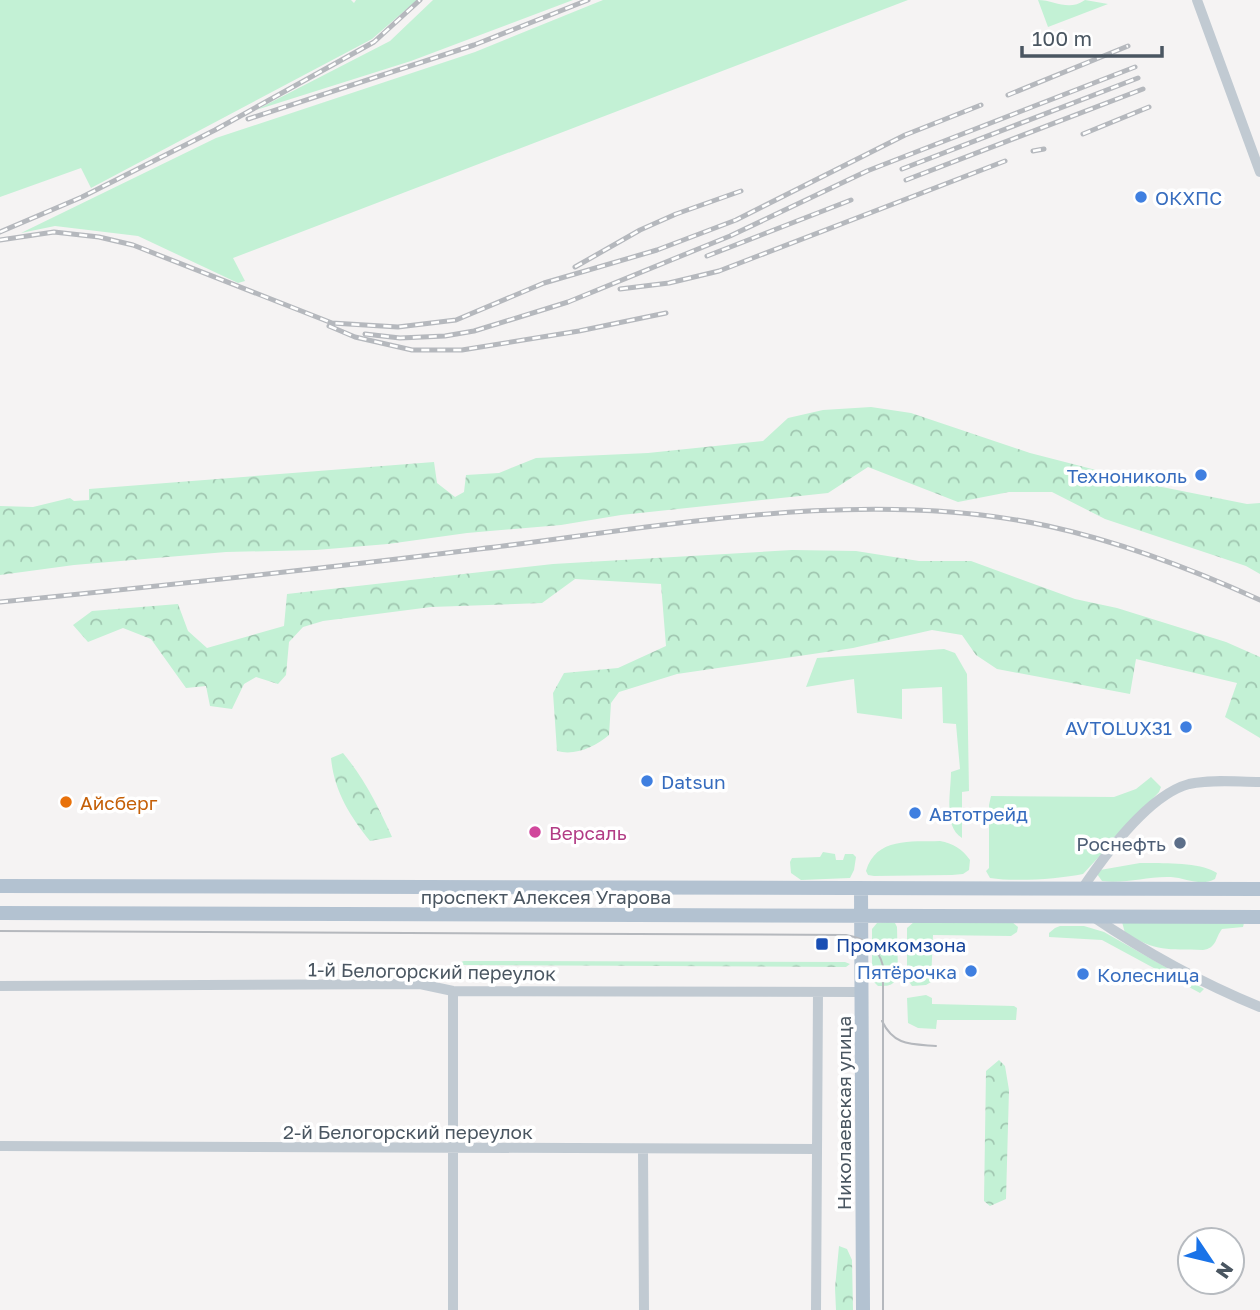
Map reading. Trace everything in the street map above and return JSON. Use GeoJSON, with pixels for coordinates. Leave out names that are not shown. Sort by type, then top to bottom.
{"type":"FeatureCollection","features":[{"type":"Feature","properties":{"kind":"main road","name":"проспект Алексея Угарова"},"geometry":{"type":"LineString","coordinates":[[0,886],[1260,889]]}},
{"type":"Feature","properties":{"kind":"main road","name":"Николаевская улица"},"geometry":{"type":"LineString","coordinates":[[861,888],[863,1310]]}},
{"type":"Feature","properties":{"kind":"main road","name":"проспект Алексея Угарова"},"geometry":{"type":"LineString","coordinates":[[0,913],[1260,917]]}},
{"type":"Feature","properties":{"kind":"street"},"geometry":{"type":"LineString","coordinates":[[1197,0],[1260,172]]}},
{"type":"Feature","properties":{"kind":"street"},"geometry":{"type":"LineString","coordinates":[[1082,889],[1102,860],[1144,813],[1170,792],[1206,781],[1260,782]]}},
{"type":"Feature","properties":{"kind":"street"},"geometry":{"type":"LineString","coordinates":[[1092,916],[1127,940],[1220,991],[1260,1007]]}},
{"type":"Feature","properties":{"kind":"street","name":"1-й Белогорский переулок"},"geometry":{"type":"LineString","coordinates":[[0,986],[421,984],[453,991],[862,992]]}},
{"type":"Feature","properties":{"kind":"street"},"geometry":{"type":"LineString","coordinates":[[453,991],[453,1310]]}},
{"type":"Feature","properties":{"kind":"street","name":"Николаевская улица"},"geometry":{"type":"LineString","coordinates":[[816,1310],[818,992]]}},
{"type":"Feature","properties":{"kind":"street","name":"2-й Белогорский переулок"},"geometry":{"type":"LineString","coordinates":[[0,1146],[816,1149]]}},
{"type":"Feature","properties":{"kind":"street"},"geometry":{"type":"LineString","coordinates":[[643,1150],[643,1310]]}},
{"type":"Feature","properties":{"kind":"green space"},"geometry":{"type":"Polygon","coordinates":[[[0,0],[351,0],[354,3],[356,0],[417,0],[372,39],[91,188],[81,168],[0,197],[0,0]]]}},
{"type":"Feature","properties":{"kind":"green space"},"geometry":{"type":"Polygon","coordinates":[[[433,0],[573,0],[411,61],[256,110],[390,41],[433,0]]]}},
{"type":"Feature","properties":{"kind":"green space"},"geometry":{"type":"Polygon","coordinates":[[[603,0],[908,0],[233,258],[245,281],[238,283],[138,236],[55,226],[21,233],[216,138],[475,52],[603,0]]]}},
{"type":"Feature","properties":{"kind":"green space"},"geometry":{"type":"Polygon","coordinates":[[[1038,0],[1067,5],[1085,0],[1108,4],[1048,27],[1038,0]]]}},
{"type":"Feature","properties":{"kind":"green space"},"geometry":{"type":"Polygon","coordinates":[[[871,407],[911,413],[1030,453],[1162,487],[1247,504],[1260,503],[1260,574],[1246,566],[1105,519],[1052,492],[1009,492],[958,502],[868,467],[828,493],[388,544],[316,550],[226,552],[74,565],[0,575],[0,506],[33,507],[70,498],[74,501],[89,500],[89,489],[434,462],[437,483],[455,497],[464,492],[466,475],[499,473],[536,458],[648,453],[763,441],[788,418],[823,410],[871,407]]]}},
{"type":"Feature","properties":{"kind":"green space"},"geometry":{"type":"Polygon","coordinates":[[[792,550],[856,551],[919,561],[971,561],[1075,599],[1117,608],[1226,642],[1260,657],[1260,738],[1225,717],[1237,683],[1136,659],[1130,694],[997,669],[976,655],[962,635],[932,630],[853,648],[677,674],[619,692],[611,703],[609,735],[584,749],[557,751],[553,693],[564,673],[618,668],[666,646],[661,584],[575,579],[542,603],[431,607],[323,621],[303,627],[289,642],[286,675],[278,684],[256,677],[244,684],[232,709],[210,706],[206,686],[186,688],[151,639],[123,628],[88,642],[73,625],[92,611],[178,604],[188,631],[207,648],[284,626],[287,594],[553,564],[792,550]]]}},
{"type":"Feature","properties":{"kind":"green space"},"geometry":{"type":"Polygon","coordinates":[[[944,649],[955,653],[967,674],[969,791],[962,792],[962,838],[956,833],[950,818],[951,772],[960,769],[956,724],[943,723],[942,687],[902,689],[902,719],[857,713],[854,679],[806,687],[817,658],[944,649]]]}},
{"type":"Feature","properties":{"kind":"green space"},"geometry":{"type":"Polygon","coordinates":[[[343,753],[370,793],[392,837],[370,841],[350,812],[339,792],[331,758],[343,753]]]}},
{"type":"Feature","properties":{"kind":"green space"},"geometry":{"type":"Polygon","coordinates":[[[1151,777],[1161,787],[1159,792],[1083,874],[1037,879],[990,878],[986,871],[989,868],[991,796],[1114,797],[1136,789],[1151,777]]]}},
{"type":"Feature","properties":{"kind":"green space"},"geometry":{"type":"Polygon","coordinates":[[[940,841],[953,845],[964,853],[970,860],[969,870],[963,874],[952,875],[874,876],[868,875],[866,871],[871,860],[886,847],[906,842],[940,841]]]}},
{"type":"Feature","properties":{"kind":"green space"},"geometry":{"type":"Polygon","coordinates":[[[823,852],[835,854],[836,860],[843,860],[845,854],[853,854],[856,857],[850,878],[801,880],[791,873],[792,858],[820,857],[823,852]]]}},
{"type":"Feature","properties":{"kind":"green space"},"geometry":{"type":"Polygon","coordinates":[[[1140,863],[1191,865],[1217,873],[1215,879],[1204,882],[1171,877],[1102,881],[1097,874],[1100,870],[1140,863]]]}},
{"type":"Feature","properties":{"kind":"green space"},"geometry":{"type":"Polygon","coordinates":[[[914,922],[1012,922],[1018,927],[1017,932],[1011,936],[933,935],[931,982],[912,986],[907,979],[907,928],[914,922]]]}},
{"type":"Feature","properties":{"kind":"green space"},"geometry":{"type":"Polygon","coordinates":[[[1122,922],[1244,923],[1243,927],[1222,929],[1208,949],[1180,950],[1146,944],[1125,933],[1122,922]]]}},
{"type":"Feature","properties":{"kind":"green space"},"geometry":{"type":"Polygon","coordinates":[[[877,923],[895,923],[897,927],[898,975],[891,985],[878,986],[872,980],[872,929],[877,923]]]}},
{"type":"Feature","properties":{"kind":"green space"},"geometry":{"type":"Polygon","coordinates":[[[1060,926],[1084,926],[1104,932],[1204,989],[1200,993],[1102,940],[1049,937],[1049,933],[1060,926]]]}},
{"type":"Feature","properties":{"kind":"green space"},"geometry":{"type":"Polygon","coordinates":[[[464,961],[850,964],[846,967],[461,965],[464,961]]]}},
{"type":"Feature","properties":{"kind":"green space"},"geometry":{"type":"Polygon","coordinates":[[[926,995],[932,998],[932,1004],[1014,1006],[1017,1008],[1016,1020],[937,1020],[936,1029],[918,1028],[908,1023],[907,998],[926,995]]]}},
{"type":"Feature","properties":{"kind":"green space"},"geometry":{"type":"Polygon","coordinates":[[[999,1060],[1005,1066],[1009,1090],[1006,1199],[990,1206],[984,1201],[986,1071],[999,1060]]]}},
{"type":"Feature","properties":{"kind":"green space"},"geometry":{"type":"Polygon","coordinates":[[[839,1246],[847,1249],[852,1260],[853,1310],[836,1310],[839,1246]]]}},
{"type":"Feature","properties":{"kind":"tram line"},"geometry":{"type":"LineString","coordinates":[[0,931],[846,935],[860,939],[874,948],[883,966],[883,1310]]}},
{"type":"Feature","properties":{"kind":"tram line"},"geometry":{"type":"LineString","coordinates":[[882,1021],[892,1035],[904,1042],[936,1046]]}},
{"type":"Feature","properties":{"kind":"railway"},"geometry":{"type":"LineString","coordinates":[[0,232],[82,197],[215,130],[374,42],[420,0]]}},
{"type":"Feature","properties":{"kind":"railway"},"geometry":{"type":"LineString","coordinates":[[248,119],[474,45],[588,0]]}},
{"type":"Feature","properties":{"kind":"railway"},"geometry":{"type":"LineString","coordinates":[[1008,95],[1128,46]]}},
{"type":"Feature","properties":{"kind":"railway"},"geometry":{"type":"LineString","coordinates":[[365,334],[400,338],[445,336],[474,331],[568,302],[730,236],[867,171],[1135,67]]}},
{"type":"Feature","properties":{"kind":"railway"},"geometry":{"type":"LineString","coordinates":[[902,169],[1138,78]]}},
{"type":"Feature","properties":{"kind":"railway"},"geometry":{"type":"LineString","coordinates":[[906,180],[1143,89]]}},
{"type":"Feature","properties":{"kind":"railway"},"geometry":{"type":"LineString","coordinates":[[0,240],[54,232],[99,237],[133,245],[332,323],[398,327],[456,320],[544,283],[657,250],[736,220],[905,135],[981,105]]}},
{"type":"Feature","properties":{"kind":"railway"},"geometry":{"type":"LineString","coordinates":[[1083,134],[1149,107]]}},
{"type":"Feature","properties":{"kind":"railway"},"geometry":{"type":"LineString","coordinates":[[1033,151],[1044,149]]}},
{"type":"Feature","properties":{"kind":"railway"},"geometry":{"type":"LineString","coordinates":[[620,289],[669,283],[719,271],[1005,161]]}},
{"type":"Feature","properties":{"kind":"railway"},"geometry":{"type":"LineString","coordinates":[[575,267],[640,230],[741,191]]}},
{"type":"Feature","properties":{"kind":"railway"},"geometry":{"type":"LineString","coordinates":[[707,256],[851,200]]}},
{"type":"Feature","properties":{"kind":"railway"},"geometry":{"type":"LineString","coordinates":[[329,326],[355,337],[412,350],[462,350],[579,331],[666,313]]}},
{"type":"Feature","properties":{"kind":"railway"},"geometry":{"type":"LineString","coordinates":[[0,602],[360,563],[691,522],[836,510],[908,510],[979,515],[1048,526],[1156,557],[1260,600]]}},
{"type":"Feature","properties":{"kind":"place","name":"ОКХПС"},"geometry":{"type":"Point","coordinates":[1141,197]}},
{"type":"Feature","properties":{"kind":"place","name":"Технониколь"},"geometry":{"type":"Point","coordinates":[1201,475]}},
{"type":"Feature","properties":{"kind":"place","name":"AVTOLUX31"},"geometry":{"type":"Point","coordinates":[1186,727]}},
{"type":"Feature","properties":{"kind":"place","name":"Datsun"},"geometry":{"type":"Point","coordinates":[647,781]}},
{"type":"Feature","properties":{"kind":"place","name":"Айсберг"},"geometry":{"type":"Point","coordinates":[66,802]}},
{"type":"Feature","properties":{"kind":"place","name":"Автотрейд"},"geometry":{"type":"Point","coordinates":[915,813]}},
{"type":"Feature","properties":{"kind":"place","name":"Версаль"},"geometry":{"type":"Point","coordinates":[535,832]}},
{"type":"Feature","properties":{"kind":"place","name":"Роснефть"},"geometry":{"type":"Point","coordinates":[1180,843]}},
{"type":"Feature","properties":{"kind":"place","name":"Промкомзона"},"geometry":{"type":"Point","coordinates":[822,944]}},
{"type":"Feature","properties":{"kind":"place","name":"Пятёрочка"},"geometry":{"type":"Point","coordinates":[971,971]}},
{"type":"Feature","properties":{"kind":"place","name":"Колесница"},"geometry":{"type":"Point","coordinates":[1083,974]}}]}
